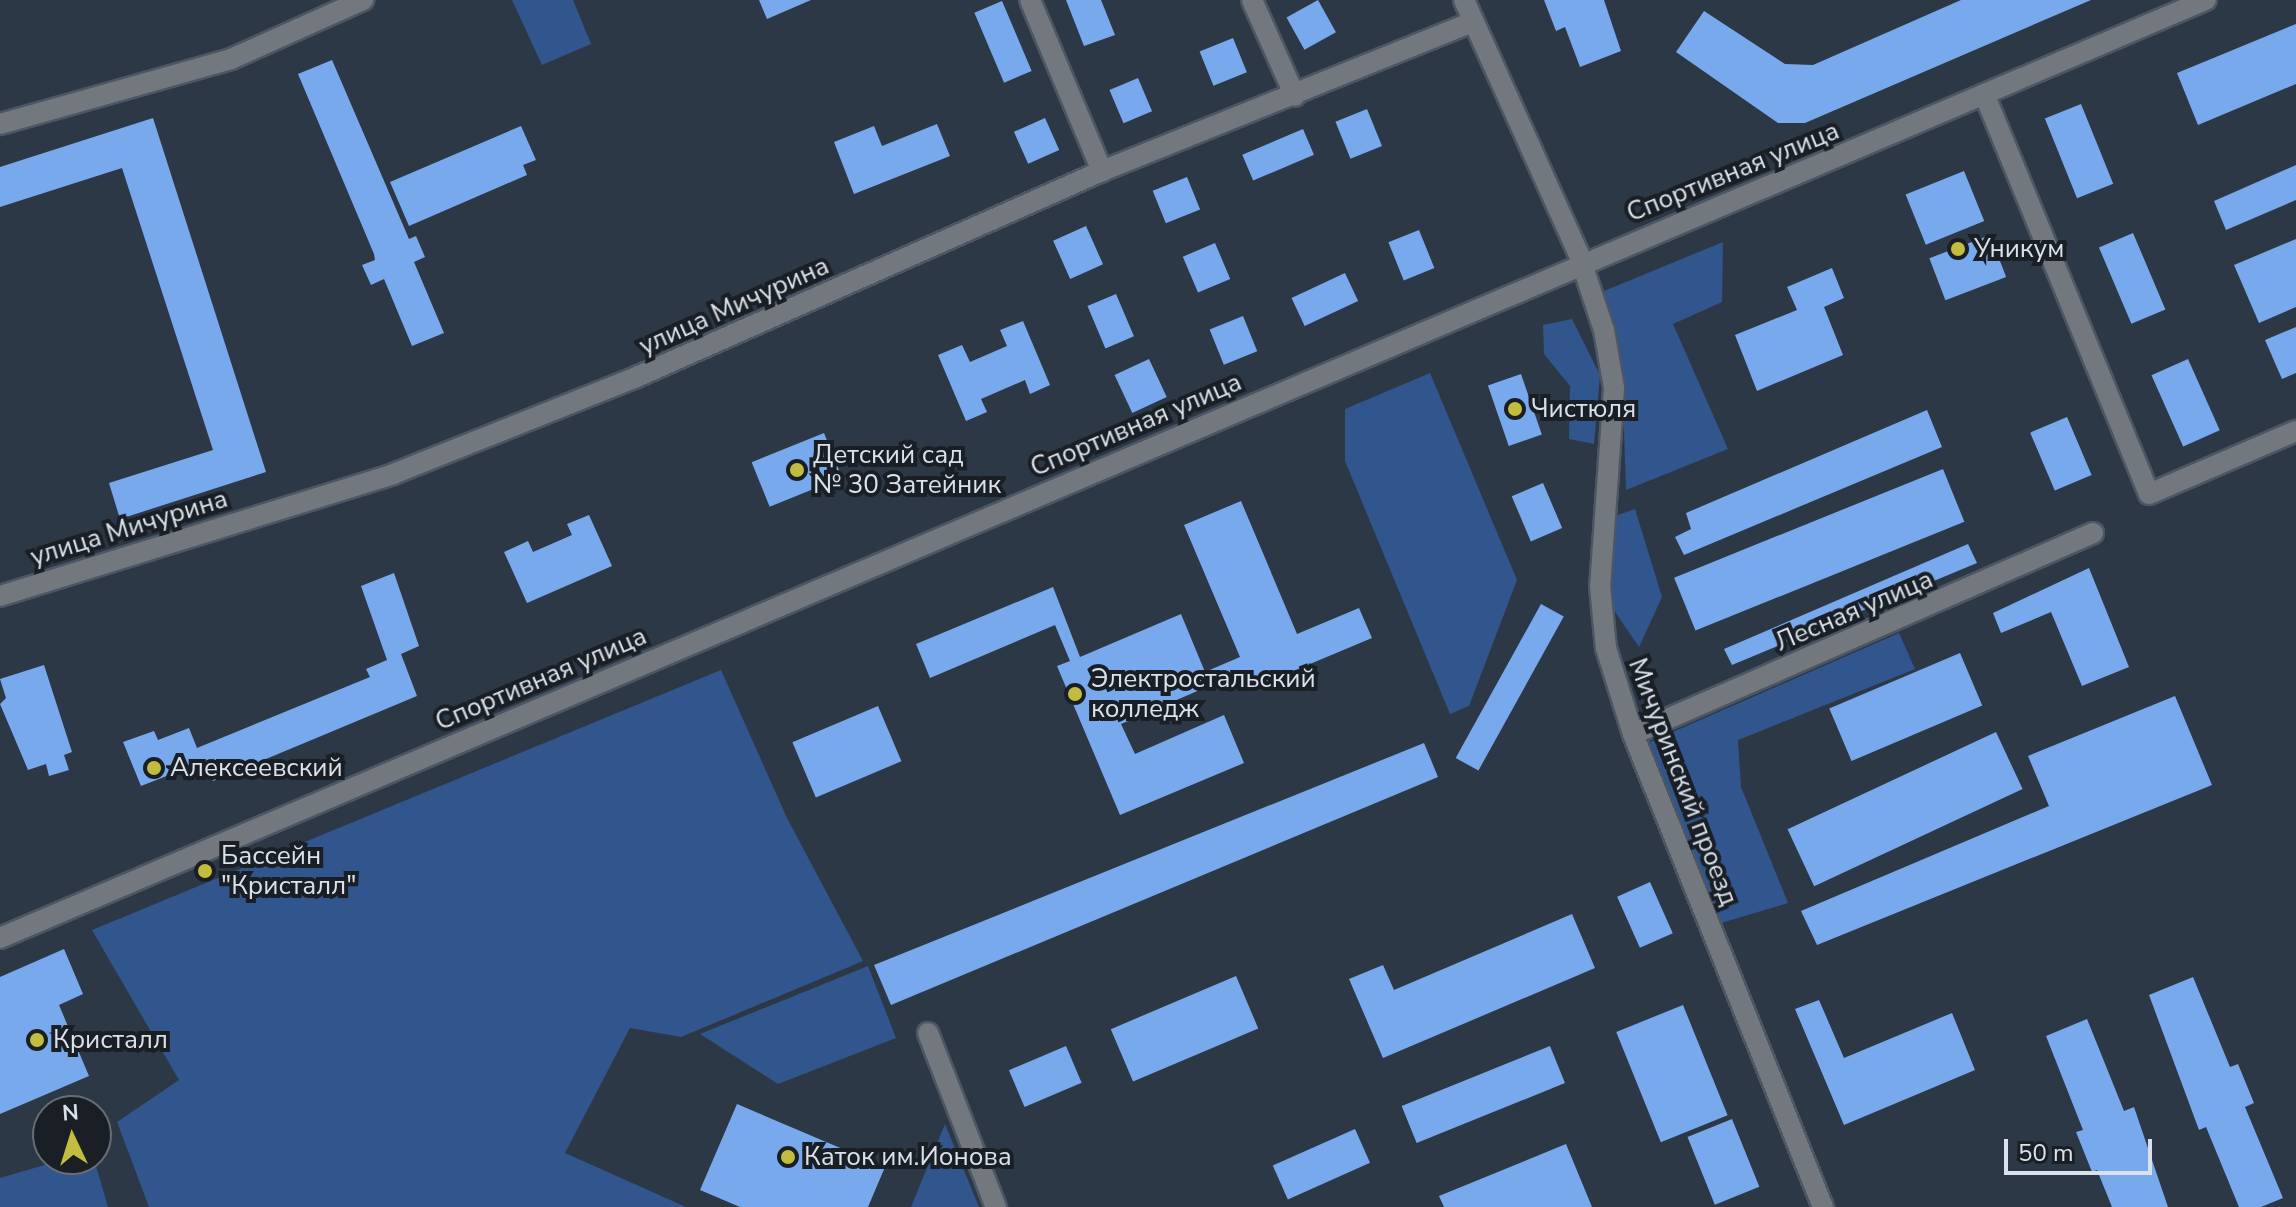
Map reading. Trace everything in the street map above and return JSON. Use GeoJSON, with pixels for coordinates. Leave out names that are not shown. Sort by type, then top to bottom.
{"type":"FeatureCollection","features":[{"type":"Feature","properties":{"kind":"street"},"geometry":{"type":"LineString","coordinates":[[0,124],[231,59],[363,0]]}},
{"type":"Feature","properties":{"kind":"street"},"geometry":{"type":"LineString","coordinates":[[1030,0],[1102,171]]}},
{"type":"Feature","properties":{"kind":"street"},"geometry":{"type":"LineString","coordinates":[[1252,0],[1295,96]]}},
{"type":"Feature","properties":{"kind":"street","name":"Мичуринский проезд"},"geometry":{"type":"LineString","coordinates":[[1464,0],[1582,262],[1604,330],[1614,388],[1600,617],[1633,734],[1823,1207]]}},
{"type":"Feature","properties":{"kind":"street","name":"Спортивная улица"},"geometry":{"type":"LineString","coordinates":[[0,938],[1582,262],[1985,96],[2206,0]]}},
{"type":"Feature","properties":{"kind":"street","name":"улица Мичурина"},"geometry":{"type":"LineString","coordinates":[[0,596],[393,474],[632,379],[1102,171],[1473,22]]}},
{"type":"Feature","properties":{"kind":"street"},"geometry":{"type":"LineString","coordinates":[[1985,96],[2149,494],[2296,431]]}},
{"type":"Feature","properties":{"kind":"street","name":"Лесная улица"},"geometry":{"type":"LineString","coordinates":[[1633,734],[2093,533]]}},
{"type":"Feature","properties":{"kind":"street"},"geometry":{"type":"LineString","coordinates":[[928,1033],[996,1207]]}},
{"type":"Feature","properties":{"kind":"shaded area"},"geometry":{"type":"Polygon","coordinates":[[[512,0],[573,0],[591,44],[542,65],[512,0]]]}},
{"type":"Feature","properties":{"kind":"shaded area"},"geometry":{"type":"Polygon","coordinates":[[[1723,242],[1722,302],[1673,324],[1728,449],[1626,490],[1622,369],[1604,291],[1723,242]]]}},
{"type":"Feature","properties":{"kind":"shaded area"},"geometry":{"type":"Polygon","coordinates":[[[1572,319],[1600,375],[1594,444],[1569,439],[1570,386],[1544,354],[1543,325],[1572,319]]]}},
{"type":"Feature","properties":{"kind":"shaded area"},"geometry":{"type":"Polygon","coordinates":[[[1430,373],[1517,580],[1469,706],[1450,714],[1345,461],[1345,409],[1430,373]]]}},
{"type":"Feature","properties":{"kind":"shaded area"},"geometry":{"type":"Polygon","coordinates":[[[1635,509],[1662,597],[1639,647],[1609,603],[1612,517],[1635,509]]]}},
{"type":"Feature","properties":{"kind":"shaded area"},"geometry":{"type":"Polygon","coordinates":[[[1899,633],[1915,669],[1738,740],[1741,787],[1788,903],[1721,923],[1650,742],[1899,633]]]}},
{"type":"Feature","properties":{"kind":"shaded area"},"geometry":{"type":"Polygon","coordinates":[[[721,670],[787,818],[863,961],[681,1037],[630,1028],[565,1153],[686,1207],[149,1207],[117,1122],[179,1080],[92,930],[721,670]]]}},
{"type":"Feature","properties":{"kind":"shaded area"},"geometry":{"type":"Polygon","coordinates":[[[868,966],[896,1038],[778,1084],[700,1034],[868,966]]]}},
{"type":"Feature","properties":{"kind":"shaded area"},"geometry":{"type":"Polygon","coordinates":[[[945,1124],[979,1207],[911,1207],[945,1124]]]}},
{"type":"Feature","properties":{"kind":"shaded area"},"geometry":{"type":"Polygon","coordinates":[[[32,1169],[32,1175],[99,1175],[108,1207],[0,1207],[0,1178],[32,1169]]]}},
{"type":"Feature","properties":{"kind":"building"},"geometry":{"type":"Polygon","coordinates":[[[759,0],[811,0],[767,19],[759,0]]]}},
{"type":"Feature","properties":{"kind":"building"},"geometry":{"type":"Polygon","coordinates":[[[1066,0],[1101,0],[1115,35],[1084,46],[1066,0]]]}},
{"type":"Feature","properties":{"kind":"building"},"geometry":{"type":"Polygon","coordinates":[[[1318,0],[1336,32],[1304,50],[1287,17],[1318,0]]]}},
{"type":"Feature","properties":{"kind":"building"},"geometry":{"type":"Polygon","coordinates":[[[1544,0],[1604,0],[1621,51],[1580,67],[1565,27],[1556,31],[1544,0]]]}},
{"type":"Feature","properties":{"kind":"building"},"geometry":{"type":"Polygon","coordinates":[[[1961,0],[2091,0],[1805,123],[1778,123],[1676,52],[1704,11],[1785,64],[1813,65],[1961,0]]]}},
{"type":"Feature","properties":{"kind":"building"},"geometry":{"type":"Polygon","coordinates":[[[1002,1],[1032,71],[1004,83],[974,13],[1002,1]]]}},
{"type":"Feature","properties":{"kind":"building"},"geometry":{"type":"Polygon","coordinates":[[[2296,24],[2296,84],[2198,125],[2177,73],[2296,24]]]}},
{"type":"Feature","properties":{"kind":"building"},"geometry":{"type":"Polygon","coordinates":[[[1233,38],[1247,72],[1213,86],[1200,51],[1233,38]]]}},
{"type":"Feature","properties":{"kind":"building"},"geometry":{"type":"Polygon","coordinates":[[[332,60],[409,239],[416,236],[425,257],[414,262],[444,333],[412,346],[384,279],[371,285],[362,265],[375,260],[374,254],[298,74],[332,60]]]}},
{"type":"Feature","properties":{"kind":"building"},"geometry":{"type":"Polygon","coordinates":[[[1138,78],[1152,111],[1124,123],[1109,90],[1138,78]]]}},
{"type":"Feature","properties":{"kind":"building"},"geometry":{"type":"Polygon","coordinates":[[[2081,104],[2113,184],[2077,198],[2045,119],[2081,104]]]}},
{"type":"Feature","properties":{"kind":"building"},"geometry":{"type":"Polygon","coordinates":[[[1367,109],[1382,146],[1350,159],[1335,122],[1367,109]]]}},
{"type":"Feature","properties":{"kind":"building"},"geometry":{"type":"Polygon","coordinates":[[[153,118],[266,472],[120,519],[109,483],[213,450],[122,168],[0,207],[0,167],[153,118]]]}},
{"type":"Feature","properties":{"kind":"building"},"geometry":{"type":"Polygon","coordinates":[[[1045,118],[1059,150],[1028,164],[1014,132],[1045,118]]]}},
{"type":"Feature","properties":{"kind":"building"},"geometry":{"type":"Polygon","coordinates":[[[937,124],[950,156],[854,194],[834,142],[874,126],[882,146],[937,124]]]}},
{"type":"Feature","properties":{"kind":"building"},"geometry":{"type":"Polygon","coordinates":[[[521,126],[536,160],[523,165],[527,175],[409,226],[390,182],[521,126]]]}},
{"type":"Feature","properties":{"kind":"building"},"geometry":{"type":"Polygon","coordinates":[[[1303,129],[1314,155],[1253,181],[1242,155],[1303,129]]]}},
{"type":"Feature","properties":{"kind":"building"},"geometry":{"type":"Polygon","coordinates":[[[2296,165],[2296,200],[2226,230],[2214,201],[2296,165]]]}},
{"type":"Feature","properties":{"kind":"building"},"geometry":{"type":"Polygon","coordinates":[[[1964,171],[1984,221],[1926,245],[1906,195],[1964,171]]]}},
{"type":"Feature","properties":{"kind":"building"},"geometry":{"type":"Polygon","coordinates":[[[1187,177],[1200,209],[1166,223],[1153,191],[1187,177]]]}},
{"type":"Feature","properties":{"kind":"building"},"geometry":{"type":"Polygon","coordinates":[[[1086,226],[1103,264],[1070,279],[1053,241],[1086,226]]]}},
{"type":"Feature","properties":{"kind":"building"},"geometry":{"type":"Polygon","coordinates":[[[1419,230],[1434,268],[1404,280],[1388,242],[1419,230]]]}},
{"type":"Feature","properties":{"kind":"building"},"geometry":{"type":"Polygon","coordinates":[[[2133,233],[2165,309],[2131,324],[2099,247],[2133,233]]]}},
{"type":"Feature","properties":{"kind":"building"},"geometry":{"type":"Polygon","coordinates":[[[1990,235],[2006,277],[1945,300],[1929,258],[1990,235]]]}},
{"type":"Feature","properties":{"kind":"building"},"geometry":{"type":"Polygon","coordinates":[[[2296,239],[2296,307],[2259,323],[2234,265],[2296,239]]]}},
{"type":"Feature","properties":{"kind":"building"},"geometry":{"type":"Polygon","coordinates":[[[1215,243],[1230,279],[1198,293],[1183,257],[1215,243]]]}},
{"type":"Feature","properties":{"kind":"building"},"geometry":{"type":"Polygon","coordinates":[[[1832,268],[1844,298],[1824,307],[1843,355],[1757,391],[1735,335],[1797,310],[1787,287],[1832,268]]]}},
{"type":"Feature","properties":{"kind":"building"},"geometry":{"type":"Polygon","coordinates":[[[1345,273],[1358,301],[1305,326],[1292,298],[1345,273]]]}},
{"type":"Feature","properties":{"kind":"building"},"geometry":{"type":"Polygon","coordinates":[[[1116,294],[1134,336],[1105,348],[1087,306],[1116,294]]]}},
{"type":"Feature","properties":{"kind":"building"},"geometry":{"type":"Polygon","coordinates":[[[1243,316],[1257,351],[1224,365],[1210,329],[1243,316]]]}},
{"type":"Feature","properties":{"kind":"building"},"geometry":{"type":"Polygon","coordinates":[[[1023,321],[1050,385],[1030,394],[1025,380],[981,399],[987,412],[966,421],[938,355],[962,345],[970,362],[1007,346],[1000,330],[1023,321]]]}},
{"type":"Feature","properties":{"kind":"building"},"geometry":{"type":"Polygon","coordinates":[[[2296,327],[2296,373],[2282,379],[2265,340],[2296,327]]]}},
{"type":"Feature","properties":{"kind":"building"},"geometry":{"type":"Polygon","coordinates":[[[1149,359],[1167,397],[1132,413],[1115,375],[1149,359]]]}},
{"type":"Feature","properties":{"kind":"building"},"geometry":{"type":"Polygon","coordinates":[[[2188,359],[2220,430],[2183,447],[2151,375],[2188,359]]]}},
{"type":"Feature","properties":{"kind":"building","name":"Чистюля"},"geometry":{"type":"Polygon","coordinates":[[[1521,374],[1542,435],[1509,446],[1488,385],[1521,374]]]}},
{"type":"Feature","properties":{"kind":"building"},"geometry":{"type":"Polygon","coordinates":[[[1927,410],[1942,447],[1684,555],[1675,537],[1691,529],[1686,513],[1927,410]]]}},
{"type":"Feature","properties":{"kind":"building"},"geometry":{"type":"Polygon","coordinates":[[[2067,417],[2092,475],[2055,491],[2030,433],[2067,417]]]}},
{"type":"Feature","properties":{"kind":"building","name":"Детский сад № 30 Затейник"},"geometry":{"type":"Polygon","coordinates":[[[824,433],[842,478],[770,507],[752,462],[824,433]]]}},
{"type":"Feature","properties":{"kind":"building"},"geometry":{"type":"Polygon","coordinates":[[[1943,469],[1964,522],[1695,630],[1674,578],[1943,469]]]}},
{"type":"Feature","properties":{"kind":"building"},"geometry":{"type":"Polygon","coordinates":[[[1543,483],[1562,528],[1531,541],[1512,496],[1543,483]]]}},
{"type":"Feature","properties":{"kind":"building"},"geometry":{"type":"Polygon","coordinates":[[[1241,501],[1297,634],[1359,608],[1372,638],[1253,688],[1246,670],[1121,724],[1135,754],[1224,715],[1244,763],[1120,815],[1057,666],[1070,661],[1055,625],[930,678],[916,644],[1053,587],[1080,657],[1181,614],[1205,672],[1240,657],[1184,525],[1241,501]]]}},
{"type":"Feature","properties":{"kind":"building"},"geometry":{"type":"Polygon","coordinates":[[[589,515],[612,566],[527,603],[504,552],[528,541],[533,552],[572,535],[567,524],[589,515]]]}},
{"type":"Feature","properties":{"kind":"building"},"geometry":{"type":"Polygon","coordinates":[[[1968,544],[1977,563],[1732,665],[1724,649],[1968,544]]]}},
{"type":"Feature","properties":{"kind":"building"},"geometry":{"type":"Polygon","coordinates":[[[2089,568],[2129,667],[2082,686],[2051,612],[2001,633],[1993,613],[2089,568]]]}},
{"type":"Feature","properties":{"kind":"building"},"geometry":{"type":"Polygon","coordinates":[[[394,573],[419,646],[401,654],[417,696],[213,781],[205,761],[141,786],[123,742],[154,731],[158,740],[189,728],[197,748],[370,677],[366,669],[387,660],[361,586],[394,573]]]}},
{"type":"Feature","properties":{"kind":"building"},"geometry":{"type":"Polygon","coordinates":[[[1541,604],[1564,617],[1478,771],[1456,758],[1541,604]]]}},
{"type":"Feature","properties":{"kind":"building"},"geometry":{"type":"Polygon","coordinates":[[[1960,653],[1982,705],[1852,761],[1829,708],[1960,653]]]}},
{"type":"Feature","properties":{"kind":"building"},"geometry":{"type":"Polygon","coordinates":[[[44,665],[72,752],[64,755],[69,770],[49,776],[46,764],[28,770],[0,704],[6,698],[0,679],[44,665]]]}},
{"type":"Feature","properties":{"kind":"building"},"geometry":{"type":"Polygon","coordinates":[[[2175,696],[2212,785],[1817,945],[1801,911],[2049,806],[2028,756],[2175,696]]]}},
{"type":"Feature","properties":{"kind":"building"},"geometry":{"type":"Polygon","coordinates":[[[878,706],[901,761],[816,798],[792,742],[878,706]]]}},
{"type":"Feature","properties":{"kind":"building"},"geometry":{"type":"Polygon","coordinates":[[[1996,732],[2023,789],[1814,886],[1788,829],[1996,732]]]}},
{"type":"Feature","properties":{"kind":"building"},"geometry":{"type":"Polygon","coordinates":[[[1424,743],[1438,777],[891,1005],[874,965],[1424,743]]]}},
{"type":"Feature","properties":{"kind":"building"},"geometry":{"type":"Polygon","coordinates":[[[1650,882],[1673,933],[1640,948],[1617,897],[1650,882]]]}},
{"type":"Feature","properties":{"kind":"building"},"geometry":{"type":"Polygon","coordinates":[[[1572,914],[1595,968],[1383,1058],[1349,979],[1383,965],[1394,990],[1572,914]]]}},
{"type":"Feature","properties":{"kind":"building","name":"Кристалл"},"geometry":{"type":"Polygon","coordinates":[[[64,949],[83,994],[59,1005],[89,1076],[44,1095],[32,1095],[32,1100],[0,1114],[0,977],[64,949]]]}},
{"type":"Feature","properties":{"kind":"building"},"geometry":{"type":"Polygon","coordinates":[[[1236,976],[1258,1028],[1133,1082],[1111,1029],[1236,976]]]}},
{"type":"Feature","properties":{"kind":"building"},"geometry":{"type":"Polygon","coordinates":[[[2193,977],[2230,1067],[2238,1064],[2254,1103],[2245,1107],[2283,1198],[2261,1207],[2239,1207],[2206,1127],[2199,1130],[2149,995],[2193,977]]]}},
{"type":"Feature","properties":{"kind":"building"},"geometry":{"type":"Polygon","coordinates":[[[1819,1000],[1844,1058],[1952,1013],[1975,1070],[1844,1125],[1795,1009],[1819,1000]]]}},
{"type":"Feature","properties":{"kind":"building"},"geometry":{"type":"Polygon","coordinates":[[[1683,1005],[1728,1115],[1661,1142],[1616,1032],[1683,1005]]]}},
{"type":"Feature","properties":{"kind":"building"},"geometry":{"type":"Polygon","coordinates":[[[2087,1019],[2124,1111],[2134,1107],[2168,1207],[2112,1207],[2097,1170],[2092,1172],[2076,1132],[2083,1130],[2046,1036],[2087,1019]]]}},
{"type":"Feature","properties":{"kind":"building"},"geometry":{"type":"Polygon","coordinates":[[[1066,1046],[1082,1083],[1025,1107],[1009,1070],[1066,1046]]]}},
{"type":"Feature","properties":{"kind":"building"},"geometry":{"type":"Polygon","coordinates":[[[1550,1046],[1565,1083],[1417,1143],[1402,1106],[1550,1046]]]}},
{"type":"Feature","properties":{"kind":"building","name":"Каток им.Ионова"},"geometry":{"type":"Polygon","coordinates":[[[737,1104],[885,1167],[868,1207],[740,1207],[700,1190],[737,1104]]]}},
{"type":"Feature","properties":{"kind":"building"},"geometry":{"type":"Polygon","coordinates":[[[1732,1119],[1759,1187],[1715,1205],[1687,1137],[1732,1119]]]}},
{"type":"Feature","properties":{"kind":"building"},"geometry":{"type":"Polygon","coordinates":[[[1355,1129],[1370,1163],[1288,1199],[1273,1166],[1355,1129]]]}},
{"type":"Feature","properties":{"kind":"building"},"geometry":{"type":"Polygon","coordinates":[[[1566,1144],[1592,1207],[1444,1207],[1439,1196],[1566,1144]]]}},
{"type":"Feature","properties":{"kind":"place","name":"Уникум"},"geometry":{"type":"Point","coordinates":[1958,249]}},
{"type":"Feature","properties":{"kind":"place","name":"Чистюля"},"geometry":{"type":"Point","coordinates":[1515,409]}},
{"type":"Feature","properties":{"kind":"place","name":"Детский сад № 30 Затейник"},"geometry":{"type":"Point","coordinates":[797,470]}},
{"type":"Feature","properties":{"kind":"place","name":"Электростальский колледж"},"geometry":{"type":"Point","coordinates":[1075,694]}},
{"type":"Feature","properties":{"kind":"place","name":"Алексеевский"},"geometry":{"type":"Point","coordinates":[154,768]}},
{"type":"Feature","properties":{"kind":"place","name":"Бассейн \"Кристалл\""},"geometry":{"type":"Point","coordinates":[205,871]}},
{"type":"Feature","properties":{"kind":"place","name":"Кристалл"},"geometry":{"type":"Point","coordinates":[37,1040]}},
{"type":"Feature","properties":{"kind":"place","name":"Каток им.Ионова"},"geometry":{"type":"Point","coordinates":[788,1157]}}]}
